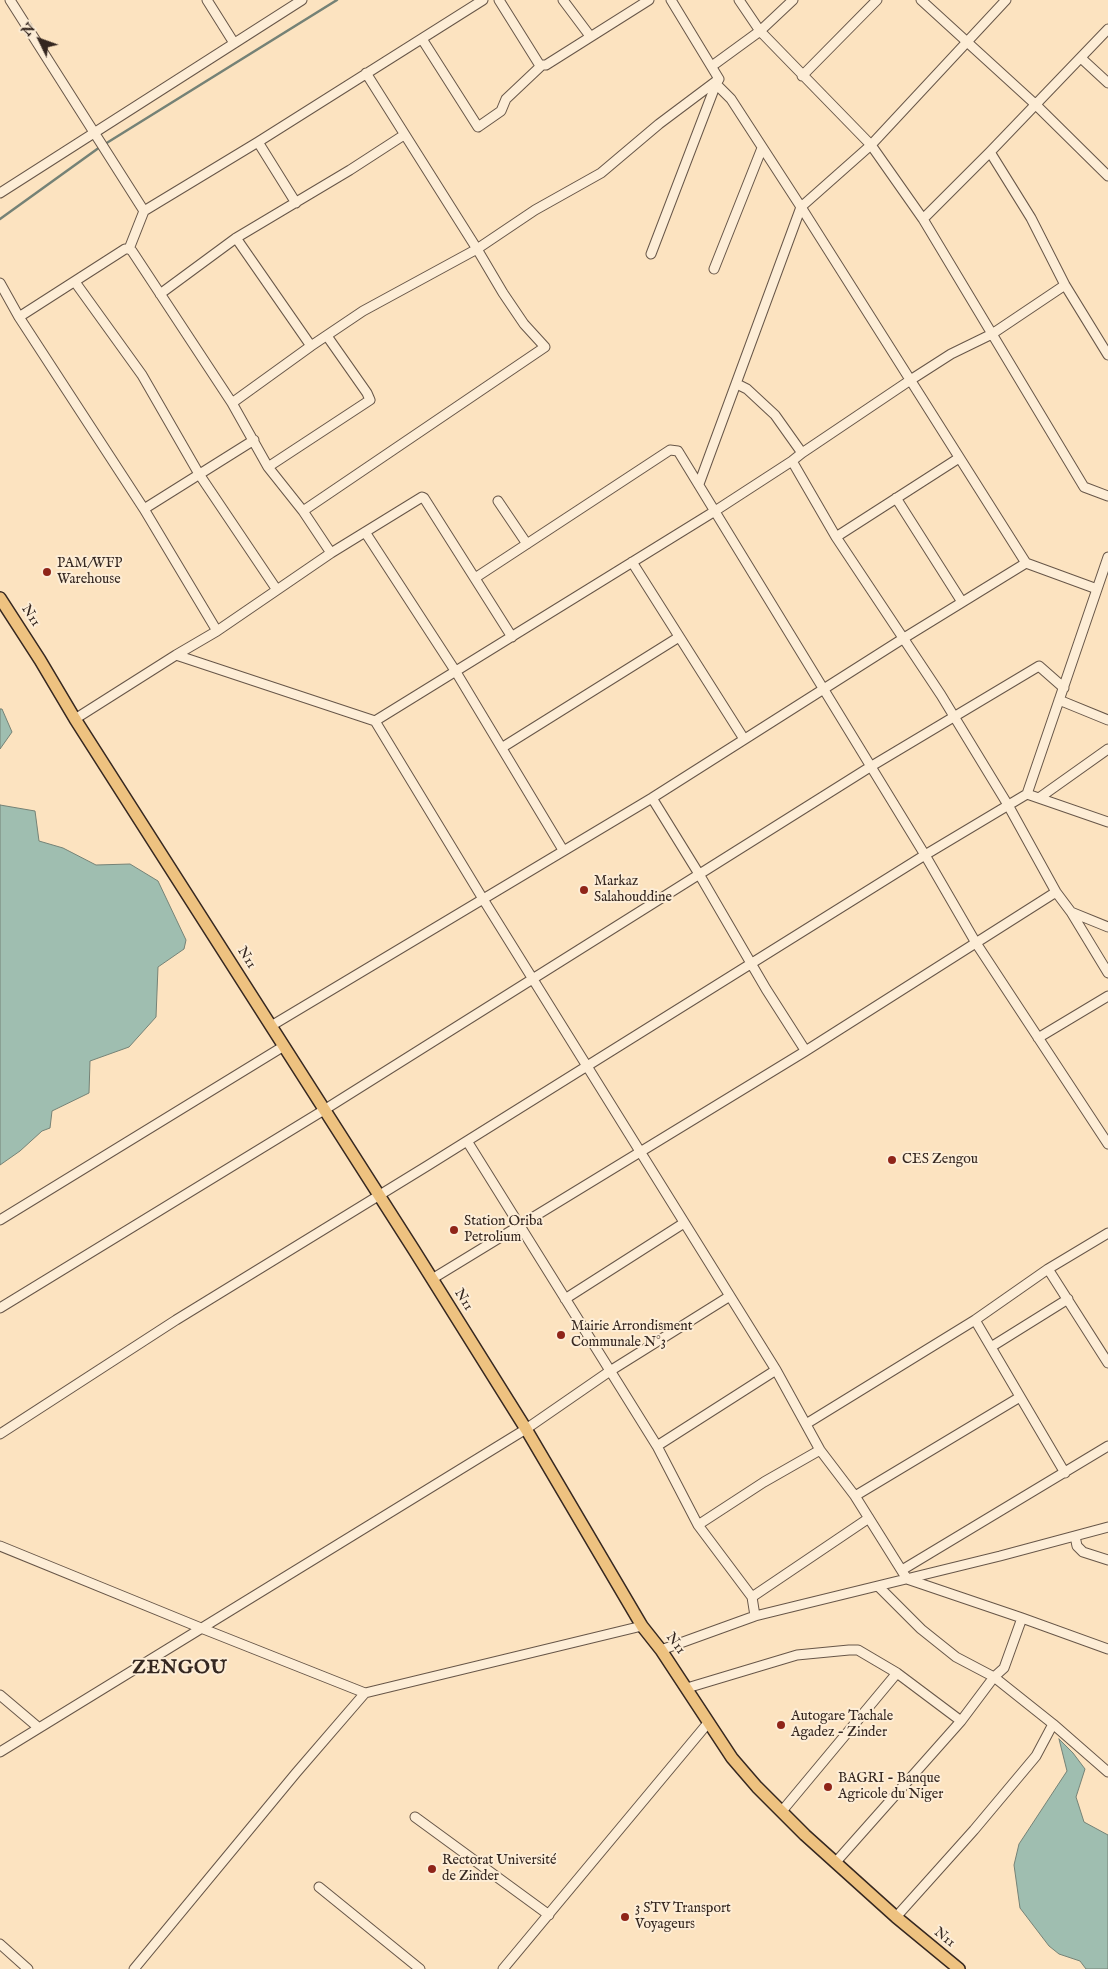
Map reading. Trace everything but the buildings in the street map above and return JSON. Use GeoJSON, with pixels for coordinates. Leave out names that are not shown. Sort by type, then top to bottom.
{"type":"FeatureCollection","features":[{"type":"Feature","properties":{"kind":"main road","name":"N11"},"geometry":{"type":"LineString","coordinates":[[0,598],[526,1429],[642,1626],[661,1650],[738,1766],[835,1863],[959,1969]]}},
{"type":"Feature","properties":{"kind":"street"},"geometry":{"type":"LineString","coordinates":[[10,0],[144,211]]}},
{"type":"Feature","properties":{"kind":"street"},"geometry":{"type":"LineString","coordinates":[[207,0],[234,44]]}},
{"type":"Feature","properties":{"kind":"street"},"geometry":{"type":"LineString","coordinates":[[0,193],[302,0]]}},
{"type":"Feature","properties":{"kind":"street"},"geometry":{"type":"LineString","coordinates":[[129,249],[144,211],[258,142],[483,0]]}},
{"type":"Feature","properties":{"kind":"street"},"geometry":{"type":"LineString","coordinates":[[499,0],[539,64],[542,65]]}},
{"type":"Feature","properties":{"kind":"street"},"geometry":{"type":"LineString","coordinates":[[563,0],[590,36]]}},
{"type":"Feature","properties":{"kind":"street"},"geometry":{"type":"LineString","coordinates":[[422,39],[478,127],[502,111],[506,99],[542,65],[649,0]]}},
{"type":"Feature","properties":{"kind":"street"},"geometry":{"type":"LineString","coordinates":[[671,0],[712,66],[718,81],[912,380],[1026,563],[1096,589]]}},
{"type":"Feature","properties":{"kind":"street"},"geometry":{"type":"LineString","coordinates":[[739,0],[760,31],[870,145],[923,219],[1084,487],[1108,496]]}},
{"type":"Feature","properties":{"kind":"street"},"geometry":{"type":"LineString","coordinates":[[712,66],[760,31],[793,0]]}},
{"type":"Feature","properties":{"kind":"street"},"geometry":{"type":"LineString","coordinates":[[802,76],[877,0]]}},
{"type":"Feature","properties":{"kind":"street"},"geometry":{"type":"LineString","coordinates":[[921,0],[1035,104],[1108,176]]}},
{"type":"Feature","properties":{"kind":"street"},"geometry":{"type":"LineString","coordinates":[[700,484],[801,208],[870,145],[1006,0]]}},
{"type":"Feature","properties":{"kind":"street"},"geometry":{"type":"LineString","coordinates":[[923,219],[1108,29]]}},
{"type":"Feature","properties":{"kind":"street"},"geometry":{"type":"LineString","coordinates":[[1080,58],[1108,83]]}},
{"type":"Feature","properties":{"kind":"street"},"geometry":{"type":"LineString","coordinates":[[303,511],[544,347],[524,324],[502,292],[477,248],[366,73]]}},
{"type":"Feature","properties":{"kind":"street"},"geometry":{"type":"LineString","coordinates":[[232,403],[363,311],[477,248],[536,210],[601,173],[659,124],[718,81]]}},
{"type":"Feature","properties":{"kind":"street"},"geometry":{"type":"LineString","coordinates":[[652,254],[718,81]]}},
{"type":"Feature","properties":{"kind":"street"},"geometry":{"type":"LineString","coordinates":[[160,294],[236,238],[404,135]]}},
{"type":"Feature","properties":{"kind":"street"},"geometry":{"type":"LineString","coordinates":[[258,142],[296,202]]}},
{"type":"Feature","properties":{"kind":"street"},"geometry":{"type":"LineString","coordinates":[[714,269],[762,148]]}},
{"type":"Feature","properties":{"kind":"street"},"geometry":{"type":"LineString","coordinates":[[990,152],[1031,218],[1065,285],[1108,355]]}},
{"type":"Feature","properties":{"kind":"street"},"geometry":{"type":"LineString","coordinates":[[236,238],[311,346]]}},
{"type":"Feature","properties":{"kind":"street"},"geometry":{"type":"LineString","coordinates":[[19,317],[102,263],[125,249],[129,249]]}},
{"type":"Feature","properties":{"kind":"street"},"geometry":{"type":"LineString","coordinates":[[129,249],[232,403],[268,467],[303,511],[331,553]]}},
{"type":"Feature","properties":{"kind":"street"},"geometry":{"type":"LineString","coordinates":[[75,282],[142,375],[199,474],[277,590]]}},
{"type":"Feature","properties":{"kind":"street"},"geometry":{"type":"LineString","coordinates":[[0,283],[19,317],[144,509],[217,632]]}},
{"type":"Feature","properties":{"kind":"street"},"geometry":{"type":"LineString","coordinates":[[375,721],[792,462],[802,453],[951,354],[992,334],[1065,285]]}},
{"type":"Feature","properties":{"kind":"street"},"geometry":{"type":"LineString","coordinates":[[268,467],[370,400],[328,336]]}},
{"type":"Feature","properties":{"kind":"street"},"geometry":{"type":"LineString","coordinates":[[737,384],[747,389],[775,415],[802,453]]}},
{"type":"Feature","properties":{"kind":"street"},"geometry":{"type":"LineString","coordinates":[[144,509],[254,440]]}},
{"type":"Feature","properties":{"kind":"street"},"geometry":{"type":"LineString","coordinates":[[475,578],[670,450],[678,451],[700,484],[976,942],[1108,1144]]}},
{"type":"Feature","properties":{"kind":"street"},"geometry":{"type":"LineString","coordinates":[[836,537],[959,458]]}},
{"type":"Feature","properties":{"kind":"street"},"geometry":{"type":"LineString","coordinates":[[792,462],[836,537],[904,638],[1008,805],[1056,892],[1071,912],[1108,972]]}},
{"type":"Feature","properties":{"kind":"street"},"geometry":{"type":"LineString","coordinates":[[75,719],[176,655],[217,632],[331,553],[422,497],[512,637]]}},
{"type":"Feature","properties":{"kind":"street"},"geometry":{"type":"LineString","coordinates":[[896,498],[962,602]]}},
{"type":"Feature","properties":{"kind":"street"},"geometry":{"type":"LineString","coordinates":[[498,502],[527,544]]}},
{"type":"Feature","properties":{"kind":"street"},"geometry":{"type":"LineString","coordinates":[[365,532],[503,747],[564,850]]}},
{"type":"Feature","properties":{"kind":"street"},"geometry":{"type":"LineString","coordinates":[[0,1434],[176,1320],[925,855],[1027,794],[1108,557]]}},
{"type":"Feature","properties":{"kind":"street"},"geometry":{"type":"LineString","coordinates":[[632,562],[744,739]]}},
{"type":"Feature","properties":{"kind":"street"},"geometry":{"type":"LineString","coordinates":[[271,1026],[652,798],[1026,563]]}},
{"type":"Feature","properties":{"kind":"street"},"geometry":{"type":"LineString","coordinates":[[503,747],[679,637]]}},
{"type":"Feature","properties":{"kind":"street"},"geometry":{"type":"LineString","coordinates":[[176,655],[375,721],[639,1152],[776,1370],[820,1450],[855,1496],[907,1579],[1108,1649]]}},
{"type":"Feature","properties":{"kind":"street"},"geometry":{"type":"LineString","coordinates":[[0,1308],[324,1110],[870,767],[1039,666],[1064,688]]}},
{"type":"Feature","properties":{"kind":"street"},"geometry":{"type":"LineString","coordinates":[[1059,700],[1108,720]]}},
{"type":"Feature","properties":{"kind":"street"},"geometry":{"type":"LineString","coordinates":[[1039,798],[1108,750]]}},
{"type":"Feature","properties":{"kind":"street"},"geometry":{"type":"LineString","coordinates":[[1027,794],[1108,822]]}},
{"type":"Feature","properties":{"kind":"street"},"geometry":{"type":"LineString","coordinates":[[652,798],[700,874],[751,964],[805,1050]]}},
{"type":"Feature","properties":{"kind":"street"},"geometry":{"type":"LineString","coordinates":[[432,1279],[804,1052],[1056,892]]}},
{"type":"Feature","properties":{"kind":"street"},"geometry":{"type":"LineString","coordinates":[[1071,912],[1108,927]]}},
{"type":"Feature","properties":{"kind":"street"},"geometry":{"type":"LineString","coordinates":[[1038,1038],[1108,996]]}},
{"type":"Feature","properties":{"kind":"street"},"geometry":{"type":"LineString","coordinates":[[0,1220],[284,1046]]}},
{"type":"Feature","properties":{"kind":"street"},"geometry":{"type":"LineString","coordinates":[[467,1141],[657,1446],[698,1525],[752,1597],[755,1616]]}},
{"type":"Feature","properties":{"kind":"street"},"geometry":{"type":"LineString","coordinates":[[565,1299],[684,1223]]}},
{"type":"Feature","properties":{"kind":"street"},"geometry":{"type":"LineString","coordinates":[[806,1424],[975,1320],[1048,1269],[1108,1233]]}},
{"type":"Feature","properties":{"kind":"street"},"geometry":{"type":"LineString","coordinates":[[1048,1269],[1104,1348],[1108,1363]]}},
{"type":"Feature","properties":{"kind":"street"},"geometry":{"type":"LineString","coordinates":[[0,1752],[526,1429],[610,1371],[730,1296]]}},
{"type":"Feature","properties":{"kind":"street"},"geometry":{"type":"LineString","coordinates":[[991,1348],[1068,1299]]}},
{"type":"Feature","properties":{"kind":"street"},"geometry":{"type":"LineString","coordinates":[[975,1320],[1065,1473]]}},
{"type":"Feature","properties":{"kind":"street"},"geometry":{"type":"LineString","coordinates":[[657,1446],[776,1370]]}},
{"type":"Feature","properties":{"kind":"street"},"geometry":{"type":"LineString","coordinates":[[855,1496],[1020,1397]]}},
{"type":"Feature","properties":{"kind":"street"},"geometry":{"type":"LineString","coordinates":[[902,1570],[1108,1446]]}},
{"type":"Feature","properties":{"kind":"street"},"geometry":{"type":"LineString","coordinates":[[698,1525],[764,1482],[820,1450]]}},
{"type":"Feature","properties":{"kind":"street"},"geometry":{"type":"LineString","coordinates":[[752,1597],[869,1518]]}},
{"type":"Feature","properties":{"kind":"street"},"geometry":{"type":"LineString","coordinates":[[661,1650],[755,1616],[1108,1527]]}},
{"type":"Feature","properties":{"kind":"street"},"geometry":{"type":"LineString","coordinates":[[1076,1536],[1077,1546],[1083,1552],[1108,1560]]}},
{"type":"Feature","properties":{"kind":"street"},"geometry":{"type":"LineString","coordinates":[[0,1546],[365,1693],[642,1626]]}},
{"type":"Feature","properties":{"kind":"street"},"geometry":{"type":"LineString","coordinates":[[878,1586],[921,1629],[949,1651],[994,1677],[1053,1724],[1108,1772]]}},
{"type":"Feature","properties":{"kind":"street"},"geometry":{"type":"LineString","coordinates":[[835,1863],[961,1722],[994,1677],[1004,1668],[1022,1618]]}},
{"type":"Feature","properties":{"kind":"street"},"geometry":{"type":"LineString","coordinates":[[687,1688],[797,1655],[858,1650],[897,1673],[961,1722]]}},
{"type":"Feature","properties":{"kind":"street"},"geometry":{"type":"LineString","coordinates":[[782,1811],[897,1673]]}},
{"type":"Feature","properties":{"kind":"street"},"geometry":{"type":"LineString","coordinates":[[134,1969],[296,1773],[365,1693]]}},
{"type":"Feature","properties":{"kind":"street"},"geometry":{"type":"LineString","coordinates":[[0,1696],[39,1728]]}},
{"type":"Feature","properties":{"kind":"street"},"geometry":{"type":"LineString","coordinates":[[503,1969],[708,1723]]}},
{"type":"Feature","properties":{"kind":"street"},"geometry":{"type":"LineString","coordinates":[[896,1917],[974,1830],[1036,1756],[1053,1724]]}},
{"type":"Feature","properties":{"kind":"street"},"geometry":{"type":"LineString","coordinates":[[415,1816],[549,1915]]}},
{"type":"Feature","properties":{"kind":"street"},"geometry":{"type":"LineString","coordinates":[[320,1887],[420,1969]]}},
{"type":"Feature","properties":{"kind":"street"},"geometry":{"type":"LineString","coordinates":[[0,1944],[28,1969]]}},
{"type":"Feature","properties":{"kind":"shaded area"},"geometry":{"type":"Polygon","coordinates":[[[0,709],[2,709],[12,732],[0,749],[0,709]]]}},
{"type":"Feature","properties":{"kind":"shaded area"},"geometry":{"type":"Polygon","coordinates":[[[0,805],[35,811],[39,841],[63,848],[96,865],[130,864],[158,881],[186,940],[184,949],[158,967],[156,1017],[129,1047],[90,1061],[89,1093],[52,1111],[50,1128],[42,1131],[20,1151],[0,1165],[0,805]]]}},
{"type":"Feature","properties":{"kind":"shaded area"},"geometry":{"type":"Polygon","coordinates":[[[1059,1739],[1085,1769],[1076,1797],[1084,1822],[1108,1835],[1108,1969],[1086,1969],[1080,1961],[1059,1954],[1049,1946],[1020,1908],[1014,1865],[1019,1844],[1067,1771],[1059,1739]]]}},
{"type":"Feature","properties":{"kind":"waterway"},"geometry":{"type":"LineString","coordinates":[[105,144],[337,0]]}},
{"type":"Feature","properties":{"kind":"waterway"},"geometry":{"type":"LineString","coordinates":[[0,219],[100,147]]}},
{"type":"Feature","properties":{"kind":"place","name":"PAM/WFP Warehouse"},"geometry":{"type":"Point","coordinates":[47,572]}},
{"type":"Feature","properties":{"kind":"place","name":"Markaz Salahouddine"},"geometry":{"type":"Point","coordinates":[584,890]}},
{"type":"Feature","properties":{"kind":"place","name":"CES Zengou"},"geometry":{"type":"Point","coordinates":[892,1160]}},
{"type":"Feature","properties":{"kind":"place","name":"Station Oriba Petrolium"},"geometry":{"type":"Point","coordinates":[454,1230]}},
{"type":"Feature","properties":{"kind":"place","name":"Mairie Arrondisment Communale N°3"},"geometry":{"type":"Point","coordinates":[561,1335]}},
{"type":"Feature","properties":{"kind":"place","name":"Autogare Tachale Agadez - Zinder"},"geometry":{"type":"Point","coordinates":[781,1725]}},
{"type":"Feature","properties":{"kind":"place","name":"BAGRI - Banque Agricole du Niger"},"geometry":{"type":"Point","coordinates":[828,1787]}},
{"type":"Feature","properties":{"kind":"place","name":"Rectorat Université de Zinder"},"geometry":{"type":"Point","coordinates":[432,1869]}},
{"type":"Feature","properties":{"kind":"place","name":"3 STV Transport Voyageurs"},"geometry":{"type":"Point","coordinates":[625,1917]}},
{"type":"Feature","properties":{"kind":"district","name":"ZENGOU"},"geometry":{"type":"Point","coordinates":[180,1669]}}]}
